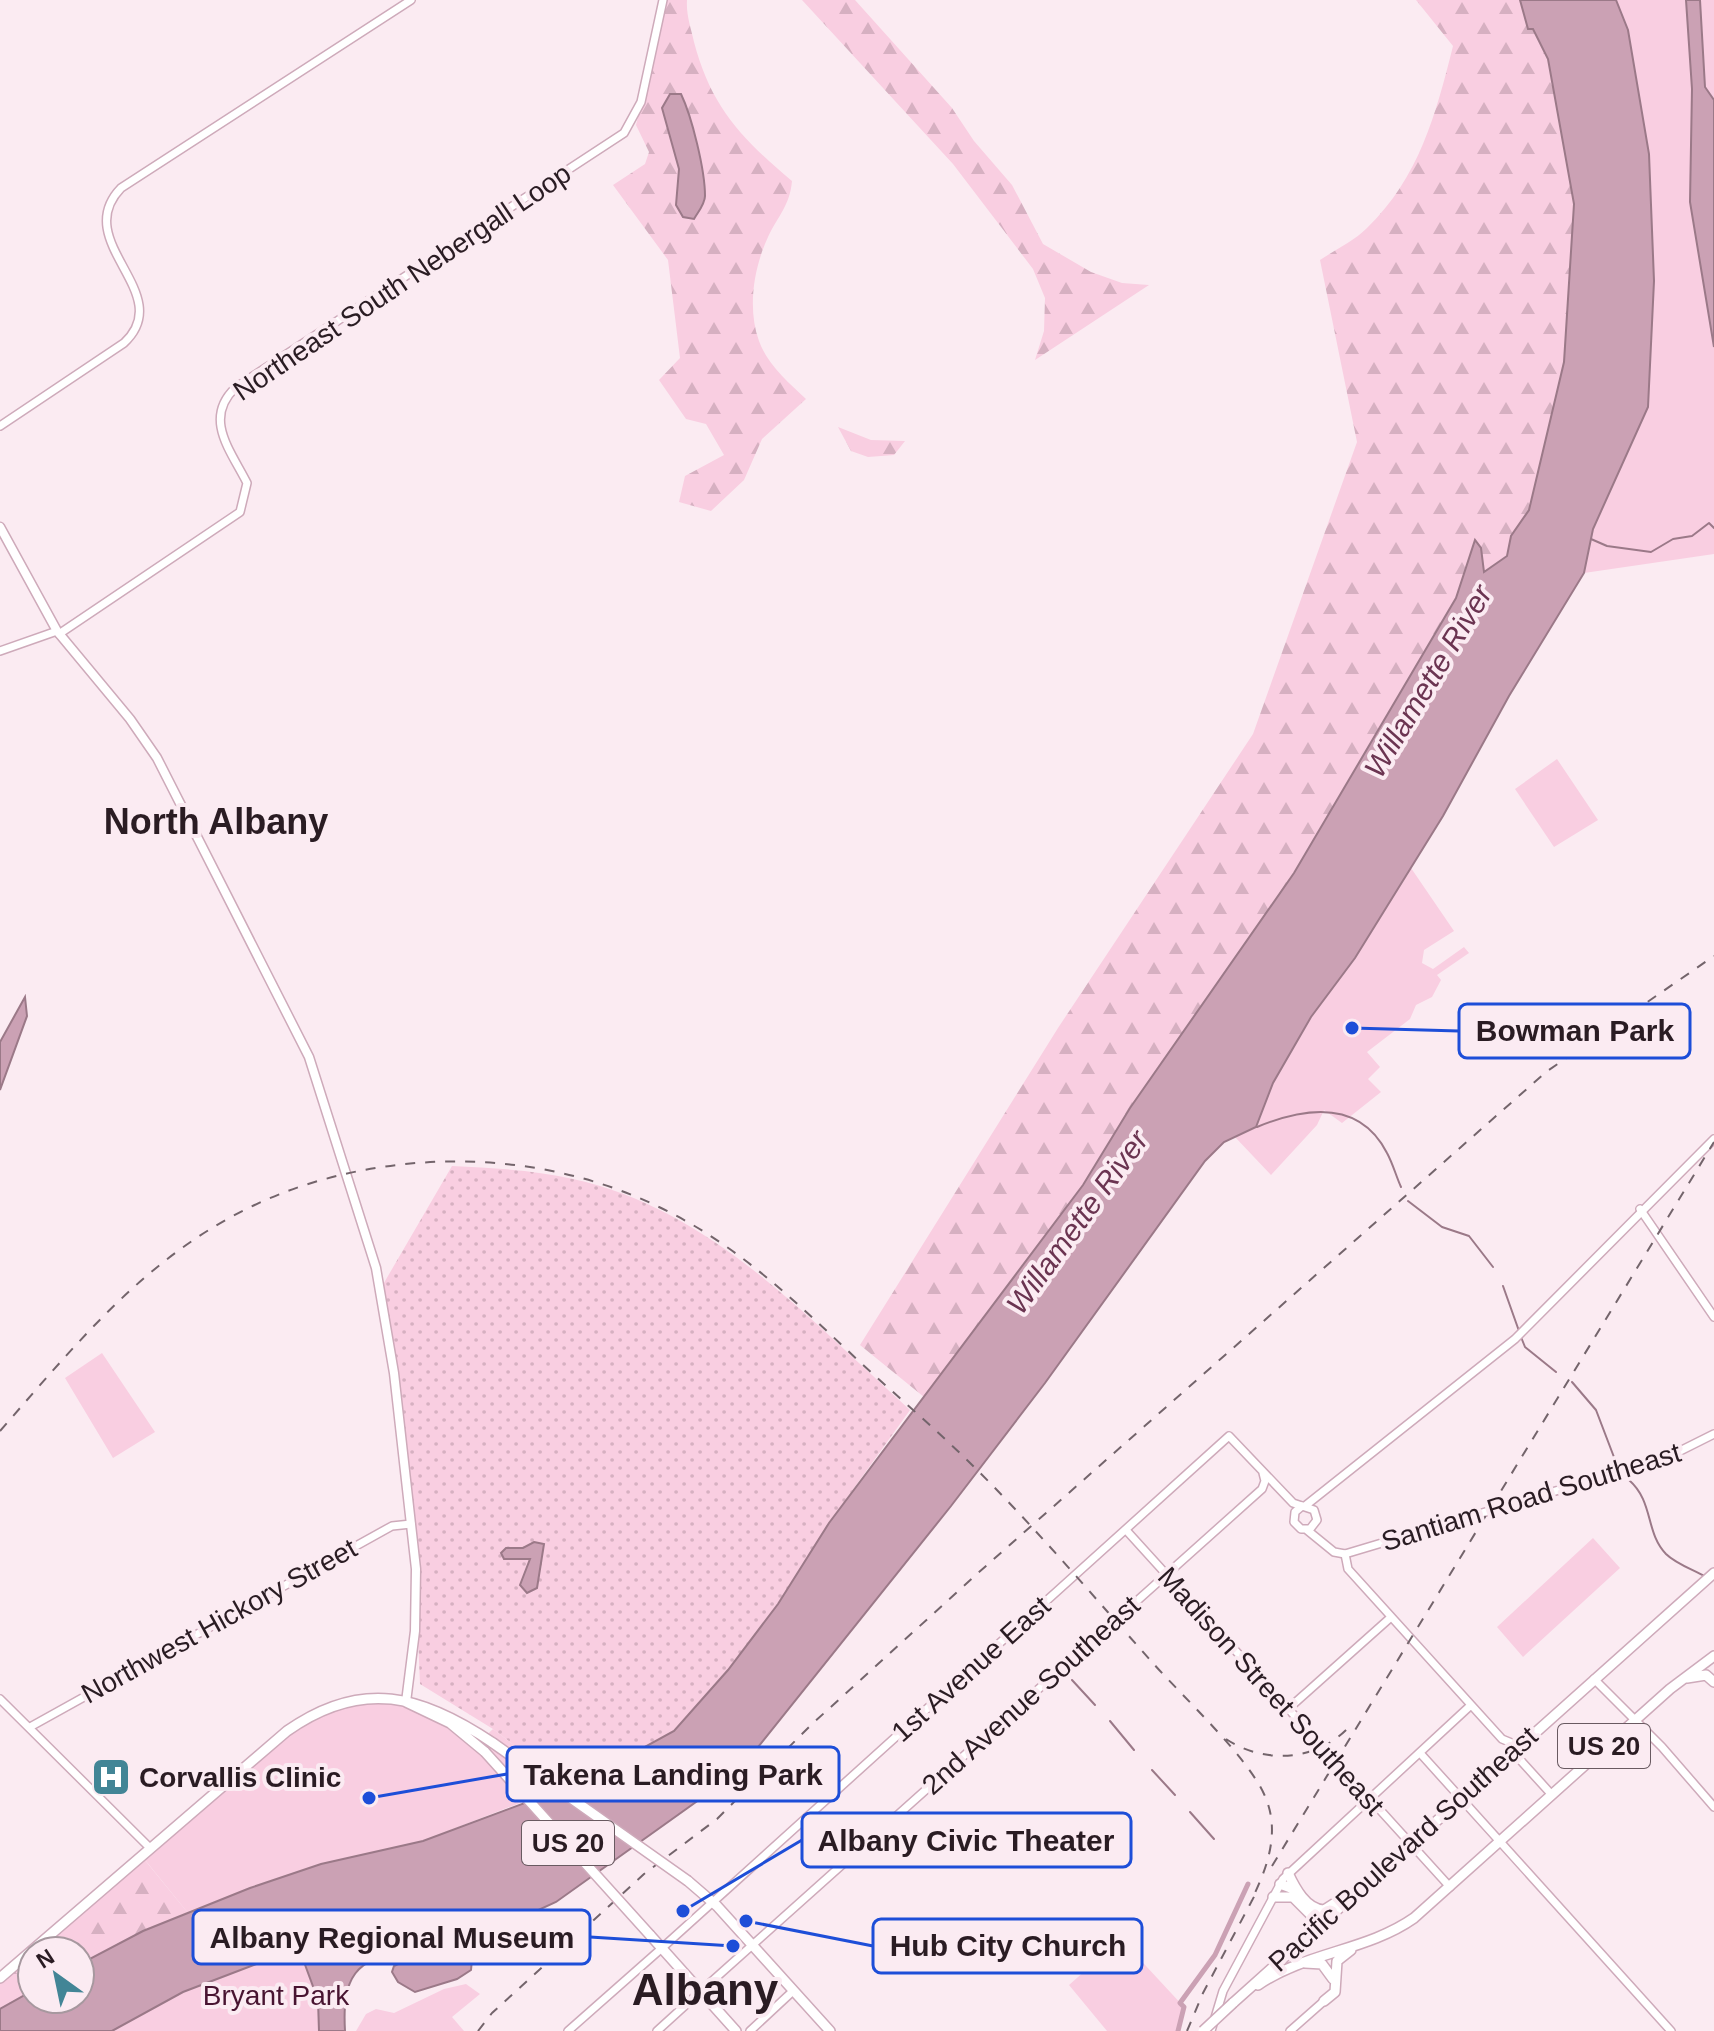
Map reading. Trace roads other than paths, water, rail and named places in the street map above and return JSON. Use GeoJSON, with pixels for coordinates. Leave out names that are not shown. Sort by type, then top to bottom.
{"type":"FeatureCollection","features":[{"type":"Feature","properties":{"kind":"highway","name":"Pacific Boulevard Southeast"},"geometry":{"type":"LineString","coordinates":[[1203,2031],[1319,1923],[1714,1573]]}},
{"type":"Feature","properties":{"kind":"highway","name":"US 20"},"geometry":{"type":"LineString","coordinates":[[1236,2000],[1294,1964],[1372,1939],[1404,1924],[1450,1887],[1635,1719],[1714,1656]]}},
{"type":"Feature","properties":{"kind":"highway"},"geometry":{"type":"LineString","coordinates":[[1684,1678],[1706,1675],[1714,1682]]}},
{"type":"Feature","properties":{"kind":"highway","name":"US 20"},"geometry":{"type":"LineString","coordinates":[[0,1978],[287,1731],[311,1716],[355,1701],[416,1702],[449,1714],[688,1881],[713,1902],[830,2031]]}},
{"type":"Feature","properties":{"kind":"highway","name":"US 20"},"geometry":{"type":"LineString","coordinates":[[406,1702],[450,1723],[485,1752],[736,2031]]}},
{"type":"Feature","properties":{"kind":"highway"},"geometry":{"type":"LineString","coordinates":[[1288,1873],[1296,1890],[1312,1907],[1321,1911],[1366,1884]]}},
{"type":"Feature","properties":{"kind":"highway"},"geometry":{"type":"LineString","coordinates":[[1280,1884],[1296,1890]]}},
{"type":"Feature","properties":{"kind":"highway"},"geometry":{"type":"LineString","coordinates":[[1273,1897],[1293,1897],[1319,1923]]}},
{"type":"Feature","properties":{"kind":"highway"},"geometry":{"type":"LineString","coordinates":[[1324,2001],[1335,1992],[1337,1961],[1345,1953],[1372,1939]]}},
{"type":"Feature","properties":{"kind":"highway"},"geometry":{"type":"LineString","coordinates":[[1294,1964],[1316,1962],[1327,1967],[1333,1980],[1324,2001]]}},
{"type":"Feature","properties":{"kind":"main road"},"geometry":{"type":"LineString","coordinates":[[0,527],[58,632],[130,719],[157,758],[309,1057],[376,1268],[394,1373],[411,1524],[416,1613],[406,1702]]}},
{"type":"Feature","properties":{"kind":"street"},"geometry":{"type":"LineString","coordinates":[[0,426],[124,343],[137,328],[141,308],[138,295],[112,250],[105,227],[114,195],[411,0]]}},
{"type":"Feature","properties":{"kind":"street","name":"Northeast South Nebergall Loop"},"geometry":{"type":"LineString","coordinates":[[58,632],[240,512],[247,483],[223,439],[219,420],[223,403],[235,388],[624,133],[641,102],[663,0]]}},
{"type":"Feature","properties":{"kind":"street"},"geometry":{"type":"LineString","coordinates":[[0,651],[58,632]]}},
{"type":"Feature","properties":{"kind":"street"},"geometry":{"type":"LineString","coordinates":[[1294,1515],[1515,1339],[1640,1209],[1714,1139]]}},
{"type":"Feature","properties":{"kind":"street"},"geometry":{"type":"LineString","coordinates":[[1640,1209],[1714,1317]]}},
{"type":"Feature","properties":{"kind":"street","name":"Santiam Road Southeast"},"geometry":{"type":"LineString","coordinates":[[1345,1554],[1666,1458],[1714,1434]]}},
{"type":"Feature","properties":{"kind":"street","name":"1st Avenue East"},"geometry":{"type":"LineString","coordinates":[[568,2031],[1229,1436],[1263,1473]]}},
{"type":"Feature","properties":{"kind":"street"},"geometry":{"type":"LineString","coordinates":[[1263,1473],[1293,1503],[1316,1512]]}},
{"type":"Feature","properties":{"kind":"street"},"geometry":{"type":"LineString","coordinates":[[1263,1473],[1265,1481],[1262,1489],[1274,1489],[1294,1515],[1296,1525],[1337,1554],[1345,1554],[1348,1569],[1390,1618],[1502,1739],[1516,1749],[1552,1795]]}},
{"type":"Feature","properties":{"kind":"street","name":"2nd Avenue Southeast"},"geometry":{"type":"LineString","coordinates":[[657,2031],[1262,1489]]}},
{"type":"Feature","properties":{"kind":"street"},"geometry":{"type":"LineString","coordinates":[[1323,1490],[1316,1523],[1325,1543]]}},
{"type":"Feature","properties":{"kind":"street"},"geometry":{"type":"LineString","coordinates":[[1307,1530],[1316,1523]]}},
{"type":"Feature","properties":{"kind":"street","name":"Northwest Hickory Street"},"geometry":{"type":"LineString","coordinates":[[30,1727],[392,1526],[411,1524]]}},
{"type":"Feature","properties":{"kind":"street","name":"Madison Street Southeast"},"geometry":{"type":"LineString","coordinates":[[1126,1530],[1450,1887]]}},
{"type":"Feature","properties":{"kind":"street"},"geometry":{"type":"LineString","coordinates":[[1288,1709],[1390,1618]]}},
{"type":"Feature","properties":{"kind":"street"},"geometry":{"type":"LineString","coordinates":[[1594,1679],[1635,1719],[1714,1807]]}},
{"type":"Feature","properties":{"kind":"street"},"geometry":{"type":"LineString","coordinates":[[0,1699],[149,1847]]}},
{"type":"Feature","properties":{"kind":"street"},"geometry":{"type":"LineString","coordinates":[[1211,2031],[1223,1991],[1288,1873],[1471,1705]]}},
{"type":"Feature","properties":{"kind":"street"},"geometry":{"type":"LineString","coordinates":[[1420,1753],[1671,2031]]}},
{"type":"Feature","properties":{"kind":"street"},"geometry":{"type":"LineString","coordinates":[[750,2031],[793,1991]]}},
{"type":"Feature","properties":{"kind":"street"},"geometry":{"type":"LineString","coordinates":[[1290,2031],[1324,2001]]}},
{"type":"Feature","properties":{"kind":"water","name":"Willamette River"},"geometry":{"type":"Polygon","coordinates":[[[1520,0],[1616,0],[1628,30],[1649,154],[1654,281],[1648,407],[1593,529],[1584,573],[1509,696],[1443,816],[1355,958],[1311,1017],[1273,1083],[1256,1127],[1224,1142],[1205,1161],[1045,1383],[951,1506],[738,1772],[556,1902],[521,1918],[473,1949],[471,1970],[457,1979],[415,1992],[398,1982],[392,1972],[394,1966],[411,1958],[413,1951],[409,1949],[375,1958],[355,1974],[349,1984],[345,2031],[319,2031],[318,2000],[304,1962],[280,1955],[183,1992],[112,2031],[0,2031],[0,2009],[16,2000],[16,2015],[96,2015],[96,1956],[143,1931],[250,1888],[321,1864],[423,1841],[581,1782],[674,1731],[728,1670],[778,1604],[829,1523],[1083,1185],[1130,1108],[1294,873],[1456,598],[1475,540],[1481,548],[1484,572],[1507,556],[1511,536],[1529,510],[1564,362],[1574,204],[1548,59],[1533,29],[1528,29],[1520,0]]]}},
{"type":"Feature","properties":{"kind":"water"},"geometry":{"type":"Polygon","coordinates":[[[1686,0],[1700,0],[1705,87],[1714,100],[1714,347],[1690,202],[1692,89],[1686,0]]]}},
{"type":"Feature","properties":{"kind":"water"},"geometry":{"type":"Polygon","coordinates":[[[670,94],[681,94],[700,158],[705,199],[694,219],[683,217],[676,205],[679,169],[662,108],[670,94]]]}},
{"type":"Feature","properties":{"kind":"water"},"geometry":{"type":"Polygon","coordinates":[[[25,997],[27,1016],[0,1090],[0,1042],[25,997]]]}},
{"type":"Feature","properties":{"kind":"water"},"geometry":{"type":"Polygon","coordinates":[[[534,1542],[544,1544],[537,1588],[527,1593],[520,1585],[530,1559],[504,1559],[501,1553],[506,1548],[523,1548],[534,1542]]]}},
{"type":"Feature","properties":{"kind":"waterway"},"geometry":{"type":"LineString","coordinates":[[1591,539],[1607,546],[1651,552],[1673,539],[1692,536],[1709,523],[1714,528]]}},
{"type":"Feature","properties":{"kind":"waterway"},"geometry":{"type":"LineString","coordinates":[[1257,1127],[1311,1112],[1346,1116],[1375,1135],[1389,1157],[1401,1187]]}},
{"type":"Feature","properties":{"kind":"waterway"},"geometry":{"type":"LineString","coordinates":[[1408,1201],[1442,1227],[1469,1236],[1493,1267]]}},
{"type":"Feature","properties":{"kind":"waterway"},"geometry":{"type":"LineString","coordinates":[[1503,1286],[1519,1331]]}},
{"type":"Feature","properties":{"kind":"waterway"},"geometry":{"type":"LineString","coordinates":[[1521,1337],[1525,1347],[1556,1372]]}},
{"type":"Feature","properties":{"kind":"waterway"},"geometry":{"type":"LineString","coordinates":[[1572,1382],[1596,1410],[1617,1465]]}},
{"type":"Feature","properties":{"kind":"waterway"},"geometry":{"type":"LineString","coordinates":[[1629,1480],[1642,1498],[1655,1536],[1666,1554],[1706,1577]]}},
{"type":"Feature","properties":{"kind":"waterway"},"geometry":{"type":"LineString","coordinates":[[1072,1680],[1095,1705]]}},
{"type":"Feature","properties":{"kind":"waterway"},"geometry":{"type":"LineString","coordinates":[[1110,1721],[1134,1750]]}},
{"type":"Feature","properties":{"kind":"waterway"},"geometry":{"type":"LineString","coordinates":[[1152,1770],[1175,1795]]}},
{"type":"Feature","properties":{"kind":"waterway"},"geometry":{"type":"LineString","coordinates":[[1190,1812],[1214,1839]]}},
{"type":"Feature","properties":{"kind":"waterway"},"geometry":{"type":"LineString","coordinates":[[1178,2031],[1184,2007],[1180,2003],[1215,1955],[1248,1884]]}},
{"type":"Feature","properties":{"kind":"railway"},"geometry":{"type":"LineString","coordinates":[[478,2031],[492,2013],[644,1874],[717,1819],[811,1725],[978,1573],[1546,1072],[1714,956]]}},
{"type":"Feature","properties":{"kind":"railway"},"geometry":{"type":"LineString","coordinates":[[1272,1866],[1714,1142]]}},
{"type":"Feature","properties":{"kind":"railway"},"geometry":{"type":"LineString","coordinates":[[0,1431],[100,1319],[135,1286],[172,1255],[256,1204],[305,1185],[349,1173],[394,1165],[439,1162],[484,1162],[529,1167],[617,1189],[659,1207],[716,1239],[815,1320],[989,1482],[1229,1744],[1264,1794],[1272,1821],[1267,1862],[1251,1901]]}},
{"type":"Feature","properties":{"kind":"railway"},"geometry":{"type":"LineString","coordinates":[[1226,1739],[1257,1753],[1291,1755],[1323,1746],[1350,1726]]}},
{"type":"Feature","properties":{"kind":"railway"},"geometry":{"type":"LineString","coordinates":[[1187,2031],[1203,1993],[1256,1893]]}},
{"type":"Feature","properties":{"kind":"place","name":"Bowman Park"},"geometry":{"type":"Point","coordinates":[1352,1028]}},
{"type":"Feature","properties":{"kind":"place","name":"Corvallis Clinic"},"geometry":{"type":"Point","coordinates":[111,1777]}},
{"type":"Feature","properties":{"kind":"place","name":"Takena Landing Park"},"geometry":{"type":"Point","coordinates":[369,1798]}},
{"type":"Feature","properties":{"kind":"place","name":"Albany Civic Theater"},"geometry":{"type":"Point","coordinates":[683,1911]}},
{"type":"Feature","properties":{"kind":"place","name":"Hub City Church"},"geometry":{"type":"Point","coordinates":[746,1921]}},
{"type":"Feature","properties":{"kind":"place","name":"Albany Regional Museum"},"geometry":{"type":"Point","coordinates":[733,1946]}},
{"type":"Feature","properties":{"kind":"district","name":"North Albany"},"geometry":{"type":"Point","coordinates":[216,821]}},
{"type":"Feature","properties":{"kind":"district","name":"Albany"},"geometry":{"type":"Point","coordinates":[705,1989]}},
{"type":"Feature","properties":{"kind":"park label","name":"Bryant Park"},"geometry":{"type":"Point","coordinates":[276,1995]}}]}
